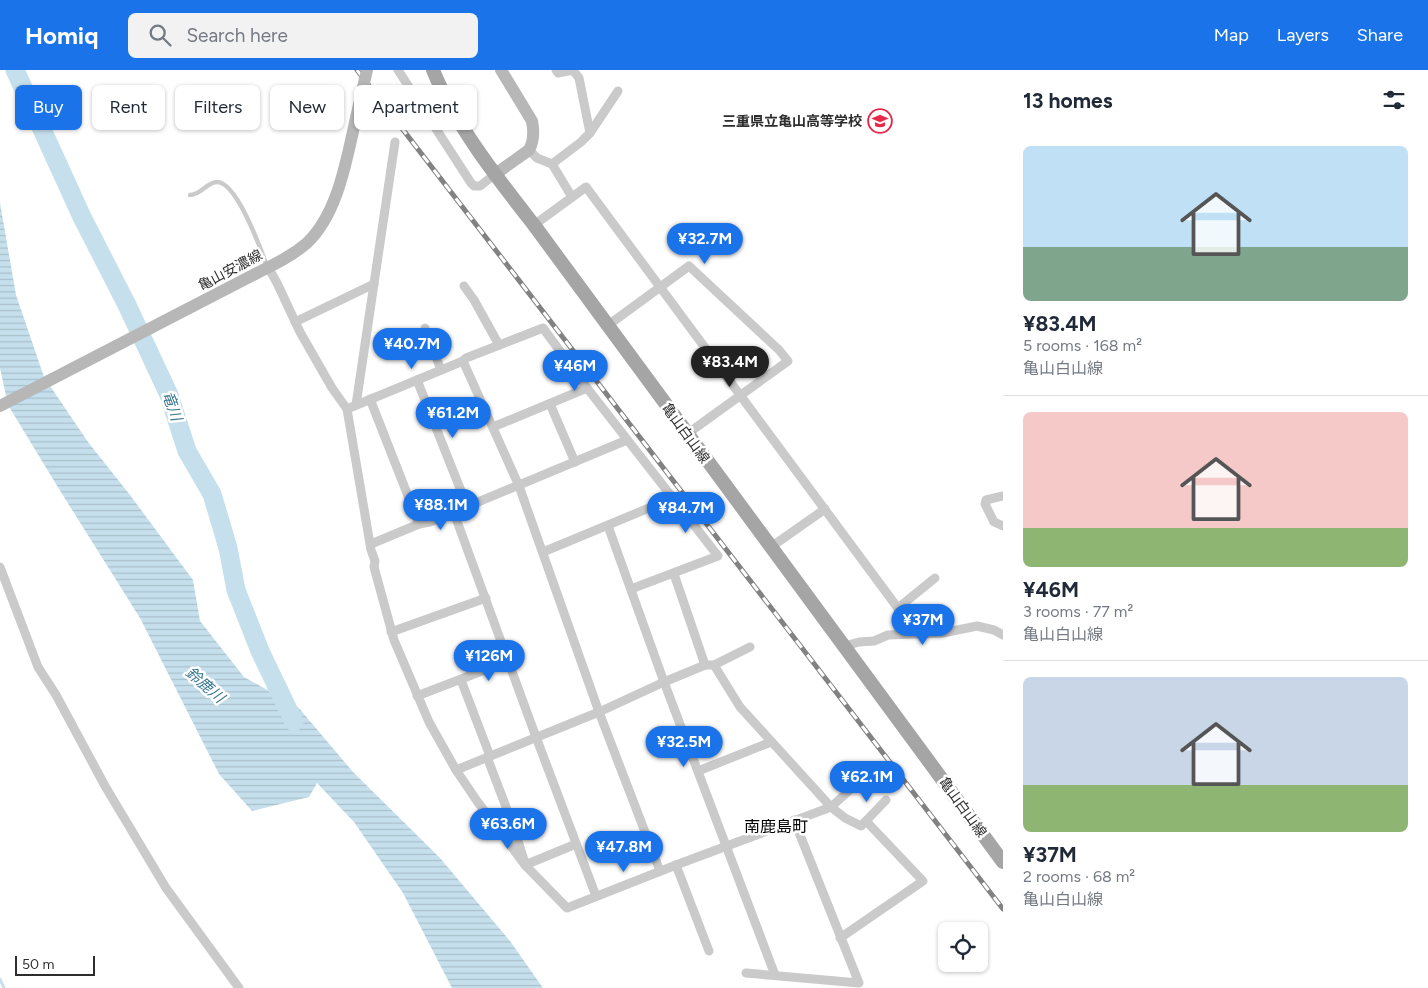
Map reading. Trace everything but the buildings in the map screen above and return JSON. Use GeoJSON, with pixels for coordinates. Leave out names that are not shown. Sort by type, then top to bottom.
{"type":"FeatureCollection","features":[{"type":"Feature","properties":{"kind":"main road","name":"亀山安濃線"},"geometry":{"type":"LineString","coordinates":[[0,406],[265,269],[305,244],[313,236],[327,215],[341,180],[367,70]]}},
{"type":"Feature","properties":{"kind":"main road","name":"亀山白山線"},"geometry":{"type":"LineString","coordinates":[[433,70],[441,88],[494,175],[534,225],[1003,862]]}},
{"type":"Feature","properties":{"kind":"main road"},"geometry":{"type":"LineString","coordinates":[[494,175],[529,150],[534,130],[532,121],[501,70]]}},
{"type":"Feature","properties":{"kind":"street"},"geometry":{"type":"LineString","coordinates":[[398,70],[474,186],[480,186],[494,175]]}},
{"type":"Feature","properties":{"kind":"street"},"geometry":{"type":"LineString","coordinates":[[556,70],[558,73],[572,70],[578,78],[590,133]]}},
{"type":"Feature","properties":{"kind":"street"},"geometry":{"type":"LineString","coordinates":[[552,164],[590,133],[618,91]]}},
{"type":"Feature","properties":{"kind":"street"},"geometry":{"type":"LineString","coordinates":[[356,405],[395,142]]}},
{"type":"Feature","properties":{"kind":"street"},"geometry":{"type":"LineString","coordinates":[[529,150],[537,158],[552,164],[572,197]]}},
{"type":"Feature","properties":{"kind":"street"},"geometry":{"type":"LineString","coordinates":[[534,225],[586,187],[903,615],[902,634]]}},
{"type":"Feature","properties":{"kind":"street"},"geometry":{"type":"LineString","coordinates":[[607,326],[689,266],[779,350],[788,361],[687,434]]}},
{"type":"Feature","properties":{"kind":"street"},"geometry":{"type":"LineString","coordinates":[[265,269],[277,283],[295,322],[332,388],[347,409],[375,562],[374,567],[391,632],[429,722],[456,770],[477,801],[525,865],[567,908],[831,807],[875,767]]}},
{"type":"Feature","properties":{"kind":"street"},"geometry":{"type":"LineString","coordinates":[[295,322],[374,284]]}},
{"type":"Feature","properties":{"kind":"street"},"geometry":{"type":"LineString","coordinates":[[464,286],[499,345]]}},
{"type":"Feature","properties":{"kind":"street"},"geometry":{"type":"LineString","coordinates":[[425,328],[441,370]]}},
{"type":"Feature","properties":{"kind":"street"},"geometry":{"type":"LineString","coordinates":[[347,409],[463,361],[466,358],[543,328],[587,388],[718,556],[631,589]]}},
{"type":"Feature","properties":{"kind":"street"},"geometry":{"type":"LineString","coordinates":[[463,361],[519,486],[599,712],[660,871]]}},
{"type":"Feature","properties":{"kind":"street"},"geometry":{"type":"LineString","coordinates":[[417,380],[467,506]]}},
{"type":"Feature","properties":{"kind":"street"},"geometry":{"type":"LineString","coordinates":[[493,428],[587,388]]}},
{"type":"Feature","properties":{"kind":"street"},"geometry":{"type":"LineString","coordinates":[[370,399],[419,524]]}},
{"type":"Feature","properties":{"kind":"street"},"geometry":{"type":"LineString","coordinates":[[550,404],[575,462]]}},
{"type":"Feature","properties":{"kind":"street"},"geometry":{"type":"LineString","coordinates":[[371,544],[419,524],[454,513],[627,440]]}},
{"type":"Feature","properties":{"kind":"street"},"geometry":{"type":"LineString","coordinates":[[1003,496],[986,500],[985,504],[994,522],[1003,526]]}},
{"type":"Feature","properties":{"kind":"street"},"geometry":{"type":"LineString","coordinates":[[543,552],[674,498]]}},
{"type":"Feature","properties":{"kind":"street"},"geometry":{"type":"LineString","coordinates":[[771,547],[825,509]]}},
{"type":"Feature","properties":{"kind":"street"},"geometry":{"type":"LineString","coordinates":[[454,513],[596,896]]}},
{"type":"Feature","properties":{"kind":"street"},"geometry":{"type":"LineString","coordinates":[[608,526],[664,682],[775,975]]}},
{"type":"Feature","properties":{"kind":"street"},"geometry":{"type":"LineString","coordinates":[[0,567],[38,668],[56,695],[93,765],[166,888],[239,988]]}},
{"type":"Feature","properties":{"kind":"street"},"geometry":{"type":"LineString","coordinates":[[674,574],[710,665],[740,707],[831,807],[845,818],[861,826],[886,800]]}},
{"type":"Feature","properties":{"kind":"street"},"geometry":{"type":"LineString","coordinates":[[898,608],[935,578]]}},
{"type":"Feature","properties":{"kind":"street"},"geometry":{"type":"LineString","coordinates":[[391,632],[486,598]]}},
{"type":"Feature","properties":{"kind":"street"},"geometry":{"type":"LineString","coordinates":[[845,646],[859,642],[874,641],[888,635],[943,633],[977,626],[994,630],[1003,636]]}},
{"type":"Feature","properties":{"kind":"street"},"geometry":{"type":"LineString","coordinates":[[456,770],[599,712],[617,702],[750,647]]}},
{"type":"Feature","properties":{"kind":"street"},"geometry":{"type":"LineString","coordinates":[[417,696],[508,661]]}},
{"type":"Feature","properties":{"kind":"street"},"geometry":{"type":"LineString","coordinates":[[460,680],[489,756],[525,865]]}},
{"type":"Feature","properties":{"kind":"street"},"geometry":{"type":"LineString","coordinates":[[698,771],[772,742]]}},
{"type":"Feature","properties":{"kind":"street"},"geometry":{"type":"LineString","coordinates":[[746,973],[859,983],[794,820]]}},
{"type":"Feature","properties":{"kind":"street"},"geometry":{"type":"LineString","coordinates":[[840,938],[924,880],[866,821]]}},
{"type":"Feature","properties":{"kind":"street"},"geometry":{"type":"LineString","coordinates":[[525,865],[576,844]]}},
{"type":"Feature","properties":{"kind":"street"},"geometry":{"type":"LineString","coordinates":[[676,865],[709,951]]}},
{"type":"Feature","properties":{"kind":"lane"},"geometry":{"type":"LineString","coordinates":[[193,195],[219,182],[232,192],[248,217],[265,269]]}},
{"type":"Feature","properties":{"kind":"water","name":"鈴鹿川"},"geometry":{"type":"Polygon","coordinates":[[[0,203],[16,295],[44,377],[88,442],[193,580],[200,621],[244,677],[298,707],[353,772],[440,858],[510,941],[543,988],[452,988],[403,893],[354,822],[317,783],[309,797],[252,811],[219,774],[140,618],[8,405],[0,368],[0,203]]]}},
{"type":"Feature","properties":{"kind":"waterway","name":"竜川"},"geometry":{"type":"LineString","coordinates":[[15,70],[82,217],[127,305],[169,395],[187,451],[212,494],[228,548],[236,590],[260,651],[294,722]]}},
{"type":"Feature","properties":{"kind":"waterway"},"geometry":{"type":"LineString","coordinates":[[0,979],[4,988]]}},
{"type":"Feature","properties":{"kind":"railway"},"geometry":{"type":"LineString","coordinates":[[357,70],[1003,909]]}},
{"type":"Feature","properties":{"kind":"place","name":"三重県立亀山高等学校"},"geometry":{"type":"Point","coordinates":[880,121]}},
{"type":"Feature","properties":{"kind":"district","name":"南鹿島町"},"geometry":{"type":"Point","coordinates":[776,826]}}]}
